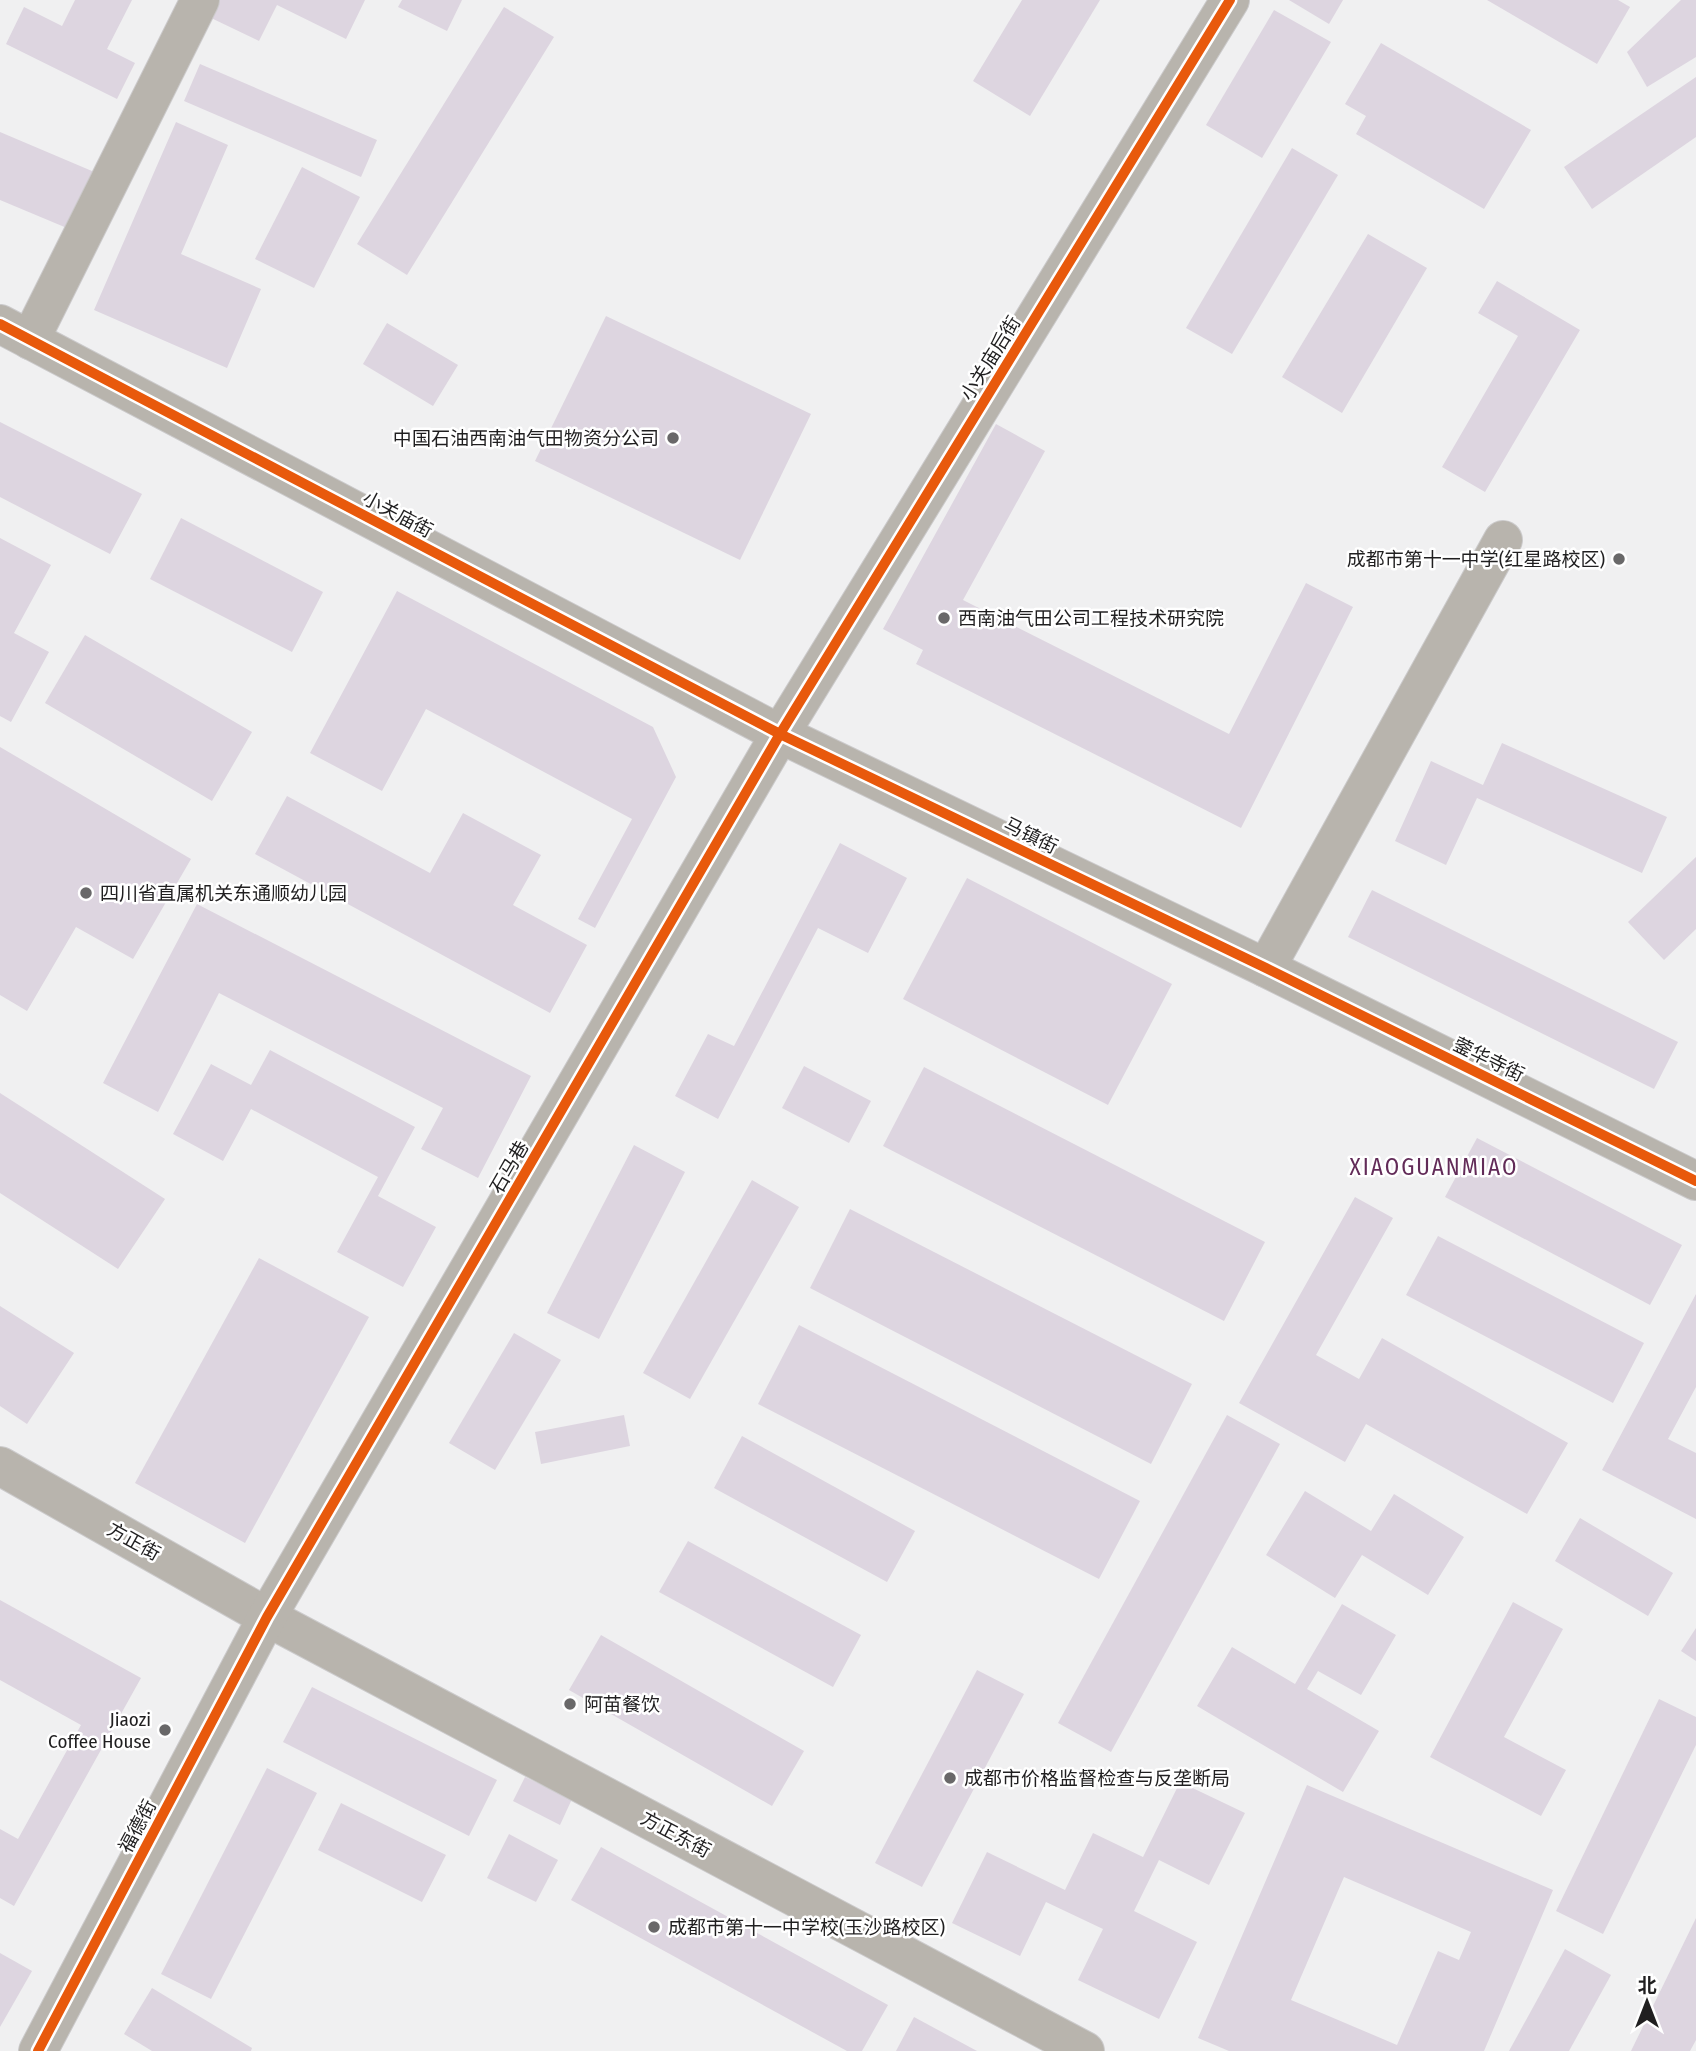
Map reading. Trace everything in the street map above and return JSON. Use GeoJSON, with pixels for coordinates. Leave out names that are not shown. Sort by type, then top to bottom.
{"type":"FeatureCollection","features":[{"type":"Feature","properties":{"kind":"street"},"geometry":{"type":"LineString","coordinates":[[15,332],[200,0]]}},
{"type":"Feature","properties":{"kind":"street","name":"小关庙后街"},"geometry":{"type":"LineString","coordinates":[[780,734],[1230,0]]}},
{"type":"Feature","properties":{"kind":"street","name":"小关庙街"},"geometry":{"type":"LineString","coordinates":[[15,332],[780,734]]}},
{"type":"Feature","properties":{"kind":"street"},"geometry":{"type":"LineString","coordinates":[[1266,968],[1503,540]]}},
{"type":"Feature","properties":{"kind":"street","name":"马镇街"},"geometry":{"type":"LineString","coordinates":[[780,734],[1266,968]]}},
{"type":"Feature","properties":{"kind":"street","name":"石马巷"},"geometry":{"type":"LineString","coordinates":[[267,1617],[780,734]]}},
{"type":"Feature","properties":{"kind":"street","name":"蓥华寺街"},"geometry":{"type":"LineString","coordinates":[[1266,968],[1696,1181]]}},
{"type":"Feature","properties":{"kind":"street","name":"方正街"},"geometry":{"type":"LineString","coordinates":[[0,1466],[267,1617]]}},
{"type":"Feature","properties":{"kind":"street","name":"福德街"},"geometry":{"type":"LineString","coordinates":[[38,2051],[267,1617]]}},
{"type":"Feature","properties":{"kind":"street","name":"方正东街"},"geometry":{"type":"LineString","coordinates":[[267,1617],[1085,2051]]}},
{"type":"Feature","properties":{"kind":"building"},"geometry":{"type":"Polygon","coordinates":[[[75,0],[132,0],[107,49],[135,63],[117,99],[6,44],[24,7],[62,26],[75,0]]]}},
{"type":"Feature","properties":{"kind":"building"},"geometry":{"type":"Polygon","coordinates":[[[217,0],[365,0],[346,39],[277,5],[259,41],[209,17],[217,0]]]}},
{"type":"Feature","properties":{"kind":"building"},"geometry":{"type":"Polygon","coordinates":[[[402,0],[462,0],[447,31],[398,7],[402,0]]]}},
{"type":"Feature","properties":{"kind":"building"},"geometry":{"type":"Polygon","coordinates":[[[1022,0],[1100,0],[1030,116],[973,81],[1022,0]]]}},
{"type":"Feature","properties":{"kind":"building"},"geometry":{"type":"Polygon","coordinates":[[[1289,0],[1343,0],[1329,24],[1289,0]]]}},
{"type":"Feature","properties":{"kind":"building"},"geometry":{"type":"Polygon","coordinates":[[[1487,0],[1618,0],[1630,7],[1597,64],[1487,0]]]}},
{"type":"Feature","properties":{"kind":"building"},"geometry":{"type":"Polygon","coordinates":[[[1681,0],[1696,0],[1696,57],[1647,87],[1627,52],[1681,0]]]}},
{"type":"Feature","properties":{"kind":"building"},"geometry":{"type":"Polygon","coordinates":[[[504,7],[554,37],[407,275],[357,244],[504,7]]]}},
{"type":"Feature","properties":{"kind":"building"},"geometry":{"type":"Polygon","coordinates":[[[1274,10],[1331,42],[1262,158],[1206,125],[1274,10]]]}},
{"type":"Feature","properties":{"kind":"building"},"geometry":{"type":"Polygon","coordinates":[[[1381,43],[1531,130],[1484,209],[1356,134],[1366,116],[1345,104],[1381,43]]]}},
{"type":"Feature","properties":{"kind":"building"},"geometry":{"type":"Polygon","coordinates":[[[200,64],[377,140],[361,177],[184,101],[200,64]]]}},
{"type":"Feature","properties":{"kind":"building"},"geometry":{"type":"Polygon","coordinates":[[[1696,77],[1696,137],[1592,209],[1564,167],[1696,77]]]}},
{"type":"Feature","properties":{"kind":"building"},"geometry":{"type":"Polygon","coordinates":[[[176,122],[228,145],[181,254],[261,289],[227,368],[94,310],[176,122]]]}},
{"type":"Feature","properties":{"kind":"building"},"geometry":{"type":"Polygon","coordinates":[[[0,132],[99,174],[74,231],[0,200],[0,132]]]}},
{"type":"Feature","properties":{"kind":"building"},"geometry":{"type":"Polygon","coordinates":[[[1292,148],[1338,175],[1232,354],[1186,328],[1292,148]]]}},
{"type":"Feature","properties":{"kind":"building"},"geometry":{"type":"Polygon","coordinates":[[[302,167],[360,197],[314,288],[255,259],[302,167]]]}},
{"type":"Feature","properties":{"kind":"building"},"geometry":{"type":"Polygon","coordinates":[[[1368,234],[1427,268],[1342,413],[1282,377],[1368,234]]]}},
{"type":"Feature","properties":{"kind":"building"},"geometry":{"type":"Polygon","coordinates":[[[1497,281],[1580,330],[1485,492],[1442,467],[1518,336],[1478,313],[1497,281]]]}},
{"type":"Feature","properties":{"kind":"building","name":"中国石油西南油气田物资分公司"},"geometry":{"type":"Polygon","coordinates":[[[606,316],[811,414],[740,560],[535,461],[606,316]]]}},
{"type":"Feature","properties":{"kind":"building"},"geometry":{"type":"Polygon","coordinates":[[[387,323],[458,365],[433,406],[363,364],[387,323]]]}},
{"type":"Feature","properties":{"kind":"building"},"geometry":{"type":"Polygon","coordinates":[[[0,422],[142,494],[110,554],[0,497],[0,422]]]}},
{"type":"Feature","properties":{"kind":"building","name":"西南油气田公司工程技术研究院"},"geometry":{"type":"Polygon","coordinates":[[[996,424],[1045,451],[963,600],[1229,734],[1306,583],[1353,607],[1241,828],[916,664],[923,650],[883,629],[996,424]]]}},
{"type":"Feature","properties":{"kind":"building"},"geometry":{"type":"Polygon","coordinates":[[[181,518],[323,592],[292,652],[150,579],[181,518]]]}},
{"type":"Feature","properties":{"kind":"building"},"geometry":{"type":"Polygon","coordinates":[[[0,538],[51,565],[14,633],[49,652],[11,722],[0,716],[0,538]]]}},
{"type":"Feature","properties":{"kind":"building"},"geometry":{"type":"Polygon","coordinates":[[[397,591],[653,727],[676,777],[595,928],[578,919],[632,819],[426,709],[382,791],[310,753],[397,591]]]}},
{"type":"Feature","properties":{"kind":"building"},"geometry":{"type":"Polygon","coordinates":[[[85,635],[252,732],[212,801],[45,703],[85,635]]]}},
{"type":"Feature","properties":{"kind":"building"},"geometry":{"type":"Polygon","coordinates":[[[1502,743],[1667,817],[1642,873],[1477,798],[1446,865],[1395,841],[1431,761],[1483,785],[1502,743]]]}},
{"type":"Feature","properties":{"kind":"building","name":"四川省直属机关东通顺幼儿园"},"geometry":{"type":"Polygon","coordinates":[[[0,747],[191,859],[133,959],[76,927],[27,1011],[0,995],[0,747]]]}},
{"type":"Feature","properties":{"kind":"building"},"geometry":{"type":"Polygon","coordinates":[[[287,796],[430,873],[463,813],[541,855],[513,905],[587,945],[550,1013],[255,854],[287,796]]]}},
{"type":"Feature","properties":{"kind":"building"},"geometry":{"type":"Polygon","coordinates":[[[840,843],[907,878],[868,953],[818,928],[718,1119],[675,1096],[708,1034],[734,1046],[840,843]]]}},
{"type":"Feature","properties":{"kind":"building"},"geometry":{"type":"Polygon","coordinates":[[[1696,857],[1696,929],[1664,960],[1628,922],[1696,857]]]}},
{"type":"Feature","properties":{"kind":"building"},"geometry":{"type":"Polygon","coordinates":[[[967,878],[1172,984],[1108,1105],[903,999],[967,878]]]}},
{"type":"Feature","properties":{"kind":"building"},"geometry":{"type":"Polygon","coordinates":[[[1372,890],[1678,1042],[1654,1089],[1348,937],[1372,890]]]}},
{"type":"Feature","properties":{"kind":"building"},"geometry":{"type":"Polygon","coordinates":[[[197,904],[531,1076],[478,1178],[421,1149],[443,1108],[219,993],[158,1112],[103,1083],[197,904]]]}},
{"type":"Feature","properties":{"kind":"building"},"geometry":{"type":"Polygon","coordinates":[[[270,1050],[415,1127],[378,1196],[436,1227],[403,1287],[337,1252],[378,1177],[251,1109],[223,1161],[173,1134],[211,1064],[251,1085],[270,1050]]]}},
{"type":"Feature","properties":{"kind":"building"},"geometry":{"type":"Polygon","coordinates":[[[804,1066],[871,1101],[849,1143],[782,1108],[804,1066]]]}},
{"type":"Feature","properties":{"kind":"building"},"geometry":{"type":"Polygon","coordinates":[[[924,1067],[1265,1242],[1224,1321],[883,1146],[924,1067]]]}},
{"type":"Feature","properties":{"kind":"building"},"geometry":{"type":"Polygon","coordinates":[[[0,1093],[165,1199],[118,1269],[0,1193],[0,1093]]]}},
{"type":"Feature","properties":{"kind":"building"},"geometry":{"type":"Polygon","coordinates":[[[1477,1138],[1682,1245],[1650,1305],[1445,1197],[1477,1138]]]}},
{"type":"Feature","properties":{"kind":"building"},"geometry":{"type":"Polygon","coordinates":[[[634,1145],[685,1172],[599,1339],[547,1313],[634,1145]]]}},
{"type":"Feature","properties":{"kind":"building"},"geometry":{"type":"Polygon","coordinates":[[[752,1180],[799,1207],[690,1399],[643,1373],[752,1180]]]}},
{"type":"Feature","properties":{"kind":"building"},"geometry":{"type":"Polygon","coordinates":[[[1355,1197],[1393,1218],[1316,1355],[1359,1379],[1382,1338],[1568,1443],[1527,1514],[1366,1424],[1345,1462],[1239,1403],[1355,1197]]]}},
{"type":"Feature","properties":{"kind":"building"},"geometry":{"type":"Polygon","coordinates":[[[850,1209],[1192,1384],[1151,1464],[810,1288],[850,1209]]]}},
{"type":"Feature","properties":{"kind":"building"},"geometry":{"type":"Polygon","coordinates":[[[1438,1236],[1644,1343],[1613,1403],[1406,1295],[1438,1236]]]}},
{"type":"Feature","properties":{"kind":"building"},"geometry":{"type":"Polygon","coordinates":[[[259,1258],[369,1317],[245,1543],[135,1483],[259,1258]]]}},
{"type":"Feature","properties":{"kind":"building"},"geometry":{"type":"Polygon","coordinates":[[[1696,1294],[1696,1387],[1668,1439],[1696,1453],[1696,1519],[1602,1470],[1696,1294]]]}},
{"type":"Feature","properties":{"kind":"building"},"geometry":{"type":"Polygon","coordinates":[[[0,1306],[74,1353],[27,1424],[0,1406],[0,1306]]]}},
{"type":"Feature","properties":{"kind":"building"},"geometry":{"type":"Polygon","coordinates":[[[799,1325],[1140,1501],[1099,1579],[758,1404],[799,1325]]]}},
{"type":"Feature","properties":{"kind":"building"},"geometry":{"type":"Polygon","coordinates":[[[514,1333],[561,1360],[495,1470],[449,1443],[514,1333]]]}},
{"type":"Feature","properties":{"kind":"building"},"geometry":{"type":"Polygon","coordinates":[[[624,1415],[630,1446],[541,1464],[535,1432],[624,1415]]]}},
{"type":"Feature","properties":{"kind":"building"},"geometry":{"type":"Polygon","coordinates":[[[1227,1415],[1280,1444],[1111,1752],[1058,1723],[1227,1415]]]}},
{"type":"Feature","properties":{"kind":"building"},"geometry":{"type":"Polygon","coordinates":[[[742,1436],[915,1531],[887,1582],[714,1488],[742,1436]]]}},
{"type":"Feature","properties":{"kind":"building"},"geometry":{"type":"Polygon","coordinates":[[[1305,1491],[1371,1531],[1394,1494],[1464,1537],[1428,1595],[1362,1555],[1335,1598],[1266,1555],[1305,1491]]]}},
{"type":"Feature","properties":{"kind":"building"},"geometry":{"type":"Polygon","coordinates":[[[1580,1518],[1673,1573],[1648,1616],[1555,1561],[1580,1518]]]}},
{"type":"Feature","properties":{"kind":"building"},"geometry":{"type":"Polygon","coordinates":[[[688,1541],[861,1635],[833,1687],[659,1592],[688,1541]]]}},
{"type":"Feature","properties":{"kind":"building"},"geometry":{"type":"Polygon","coordinates":[[[0,1600],[141,1678],[14,1906],[0,1898],[0,1829],[18,1839],[81,1725],[0,1680],[0,1600]]]}},
{"type":"Feature","properties":{"kind":"building"},"geometry":{"type":"Polygon","coordinates":[[[1513,1602],[1563,1629],[1504,1737],[1566,1770],[1541,1816],[1430,1757],[1513,1602]]]}},
{"type":"Feature","properties":{"kind":"building"},"geometry":{"type":"Polygon","coordinates":[[[1342,1604],[1396,1635],[1361,1695],[1318,1671],[1307,1689],[1379,1731],[1343,1792],[1197,1706],[1232,1647],[1295,1684],[1342,1604]]]}},
{"type":"Feature","properties":{"kind":"building"},"geometry":{"type":"Polygon","coordinates":[[[1696,1628],[1696,1661],[1681,1651],[1696,1628]]]}},
{"type":"Feature","properties":{"kind":"building"},"geometry":{"type":"Polygon","coordinates":[[[601,1635],[804,1751],[772,1806],[569,1690],[601,1635]]]}},
{"type":"Feature","properties":{"kind":"building","name":"成都市价格监督检查与反垄断局"},"geometry":{"type":"Polygon","coordinates":[[[977,1670],[1024,1694],[922,1887],[875,1863],[977,1670]]]}},
{"type":"Feature","properties":{"kind":"building"},"geometry":{"type":"Polygon","coordinates":[[[312,1687],[497,1780],[469,1836],[283,1742],[312,1687]]]}},
{"type":"Feature","properties":{"kind":"building"},"geometry":{"type":"Polygon","coordinates":[[[1659,1699],[1696,1717],[1696,1745],[1603,1934],[1556,1911],[1659,1699]]]}},
{"type":"Feature","properties":{"kind":"building"},"geometry":{"type":"Polygon","coordinates":[[[267,1768],[317,1793],[211,1999],[161,1974],[267,1768]]]}},
{"type":"Feature","properties":{"kind":"building"},"geometry":{"type":"Polygon","coordinates":[[[525,1777],[572,1799],[560,1825],[513,1801],[525,1777]]]}},
{"type":"Feature","properties":{"kind":"building"},"geometry":{"type":"Polygon","coordinates":[[[1180,1782],[1245,1813],[1209,1885],[1159,1860],[1134,1911],[1197,1942],[1159,2019],[1078,1980],[1103,1929],[1046,1902],[1020,1956],[952,1923],[987,1852],[1065,1890],[1093,1833],[1143,1857],[1180,1782]]]}},
{"type":"Feature","properties":{"kind":"building"},"geometry":{"type":"Polygon","coordinates":[[[1307,1785],[1553,1890],[1484,2051],[1229,2051],[1198,2038],[1307,1785]],[[1344,1877],[1291,2000],[1397,2045],[1438,1951],[1459,1960],[1471,1932],[1344,1877]]]}},
{"type":"Feature","properties":{"kind":"building"},"geometry":{"type":"Polygon","coordinates":[[[341,1803],[446,1855],[422,1902],[318,1850],[341,1803]]]}},
{"type":"Feature","properties":{"kind":"building"},"geometry":{"type":"Polygon","coordinates":[[[509,1834],[558,1860],[536,1902],[487,1878],[509,1834]]]}},
{"type":"Feature","properties":{"kind":"building"},"geometry":{"type":"Polygon","coordinates":[[[601,1847],[888,2005],[862,2051],[847,2051],[571,1900],[601,1847]]]}},
{"type":"Feature","properties":{"kind":"building"},"geometry":{"type":"Polygon","coordinates":[[[1696,1918],[1696,2040],[1690,2051],[1631,2051],[1696,1918]]]}},
{"type":"Feature","properties":{"kind":"building"},"geometry":{"type":"Polygon","coordinates":[[[1565,1949],[1611,1975],[1569,2051],[1509,2051],[1565,1949]]]}},
{"type":"Feature","properties":{"kind":"building"},"geometry":{"type":"Polygon","coordinates":[[[0,1953],[32,1971],[0,2027],[0,1953]]]}},
{"type":"Feature","properties":{"kind":"building"},"geometry":{"type":"Polygon","coordinates":[[[152,1988],[252,2048],[251,2051],[152,2051],[124,2034],[152,1988]]]}},
{"type":"Feature","properties":{"kind":"building"},"geometry":{"type":"Polygon","coordinates":[[[914,2017],[977,2051],[896,2051],[914,2017]]]}},
{"type":"Feature","properties":{"kind":"cycle path"},"geometry":{"type":"LineString","coordinates":[[38,2051],[267,1617],[780,734],[1230,0]]}},
{"type":"Feature","properties":{"kind":"cycle path"},"geometry":{"type":"LineString","coordinates":[[0,324],[780,734],[1266,968],[1696,1181]]}},
{"type":"Feature","properties":{"kind":"place","name":"中国石油西南油气田物资分公司"},"geometry":{"type":"Point","coordinates":[673,438]}},
{"type":"Feature","properties":{"kind":"place","name":"成都市第十一中学(红星路校区)"},"geometry":{"type":"Point","coordinates":[1619,559]}},
{"type":"Feature","properties":{"kind":"place","name":"西南油气田公司工程技术研究院"},"geometry":{"type":"Point","coordinates":[944,618]}},
{"type":"Feature","properties":{"kind":"place","name":"四川省直属机关东通顺幼儿园"},"geometry":{"type":"Point","coordinates":[86,893]}},
{"type":"Feature","properties":{"kind":"place","name":"阿苗餐饮"},"geometry":{"type":"Point","coordinates":[570,1704]}},
{"type":"Feature","properties":{"kind":"place","name":"Jiaozi Coffee House"},"geometry":{"type":"Point","coordinates":[165,1730]}},
{"type":"Feature","properties":{"kind":"place","name":"成都市价格监督检查与反垄断局"},"geometry":{"type":"Point","coordinates":[950,1778]}},
{"type":"Feature","properties":{"kind":"place","name":"成都市第十一中学校(玉沙路校区)"},"geometry":{"type":"Point","coordinates":[654,1927]}},
{"type":"Feature","properties":{"kind":"district","name":"XIAOGUANMIAO"},"geometry":{"type":"Point","coordinates":[1434,1167]}}]}
